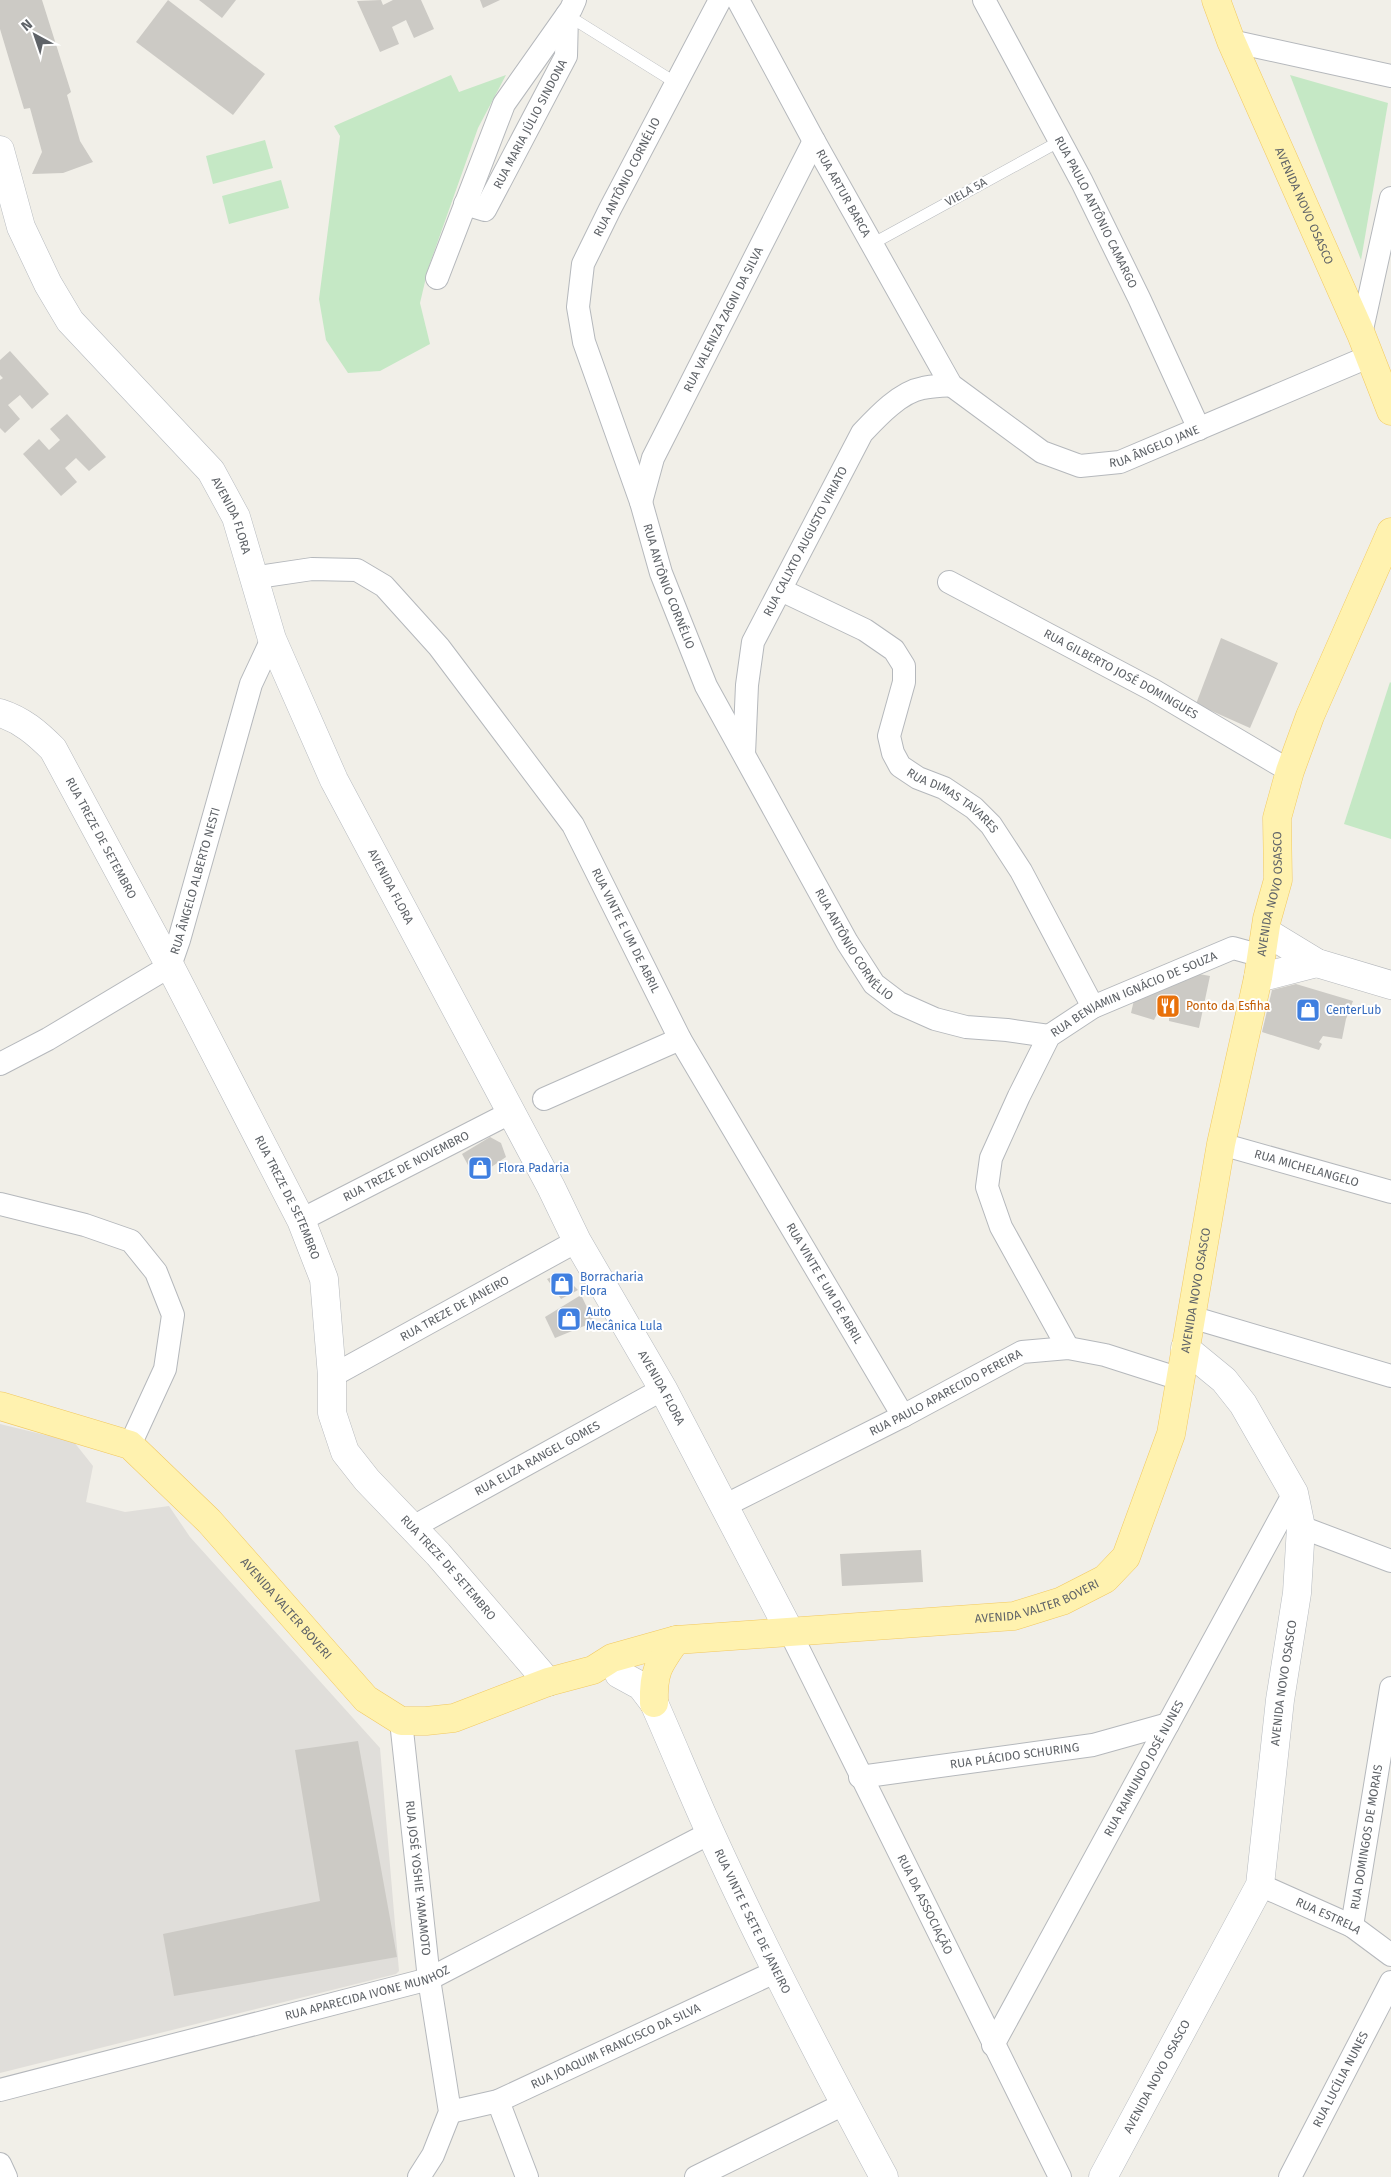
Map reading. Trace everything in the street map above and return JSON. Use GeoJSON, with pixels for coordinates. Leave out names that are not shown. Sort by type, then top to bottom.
{"type":"FeatureCollection","features":[{"type":"Feature","properties":{"kind":"main road","name":"AVENIDA NOVO OSASCO"},"geometry":{"type":"LineString","coordinates":[[1216,0],[1231,41],[1365,346],[1391,411]]}},
{"type":"Feature","properties":{"kind":"main road","name":"AVENIDA FLORA"},"geometry":{"type":"LineString","coordinates":[[0,150],[21,227],[57,301],[70,321],[211,471],[236,517],[252,578],[272,639],[334,780],[510,1113],[551,1186],[577,1241],[662,1389],[790,1632]]}},
{"type":"Feature","properties":{"kind":"main road","name":"AVENIDA NOVO OSASCO"},"geometry":{"type":"LineString","coordinates":[[1103,2177],[1260,1885],[1280,1700],[1297,1593],[1302,1527],[1294,1493],[1243,1404],[1224,1380],[1185,1348],[1221,1144],[1262,955],[1267,919],[1278,880],[1277,818],[1290,771],[1314,708],[1391,532]]}},
{"type":"Feature","properties":{"kind":"main road","name":"RUA TREZE DE SETEMBRO"},"geometry":{"type":"LineString","coordinates":[[0,713],[34,730],[53,749],[170,966],[301,1220],[324,1279],[332,1376],[332,1413],[344,1452],[367,1480],[413,1527],[548,1682]]}},
{"type":"Feature","properties":{"kind":"main road"},"geometry":{"type":"LineString","coordinates":[[1262,955],[1317,963],[1391,985]]}},
{"type":"Feature","properties":{"kind":"main road"},"geometry":{"type":"LineString","coordinates":[[1262,955],[1317,963]]}},
{"type":"Feature","properties":{"kind":"main road","name":"AVENIDA VALTER BOVERI"},"geometry":{"type":"LineString","coordinates":[[606,1672],[612,1658],[676,1640],[1014,1616],[1062,1601],[1105,1579],[1126,1557],[1171,1434],[1185,1348]]}},
{"type":"Feature","properties":{"kind":"main road","name":"AVENIDA VALTER BOVERI"},"geometry":{"type":"LineString","coordinates":[[0,1406],[130,1445],[209,1521],[366,1699],[401,1721],[426,1722],[454,1718],[548,1682],[659,1664],[688,1654],[719,1638]]}},
{"type":"Feature","properties":{"kind":"main road"},"geometry":{"type":"LineString","coordinates":[[654,1703],[654,1688],[659,1664],[676,1640]]}},
{"type":"Feature","properties":{"kind":"main road","name":"RUA VINTE E SETE DE JANEIRO"},"geometry":{"type":"LineString","coordinates":[[606,1672],[641,1686],[654,1703],[710,1833],[844,2104],[884,2177]]}},
{"type":"Feature","properties":{"kind":"street","name":"RUA ANTÔNIO CORNÉLIO"},"geometry":{"type":"LineString","coordinates":[[720,0],[610,208],[583,264],[578,307],[584,342],[641,502],[661,573],[706,686],[847,942],[874,984],[899,1003],[935,1019],[966,1027],[1049,1036]]}},
{"type":"Feature","properties":{"kind":"street","name":"RUA ARTUR BARCA"},"geometry":{"type":"LineString","coordinates":[[738,0],[814,141],[951,385]]}},
{"type":"Feature","properties":{"kind":"street","name":"RUA PAULO ANTÔNIO CAMARGO"},"geometry":{"type":"LineString","coordinates":[[984,0],[1060,141],[1139,298],[1199,429]]}},
{"type":"Feature","properties":{"kind":"street","name":"RUA MARIA JÚLIO SINDONA"},"geometry":{"type":"LineString","coordinates":[[438,278],[504,104],[571,8]]}},
{"type":"Feature","properties":{"kind":"street","name":"RUA MARIA JÚLIO SINDONA"},"geometry":{"type":"LineString","coordinates":[[465,204],[486,210],[566,56],[571,8]]}},
{"type":"Feature","properties":{"kind":"street"},"geometry":{"type":"LineString","coordinates":[[1231,41],[1391,76]]}},
{"type":"Feature","properties":{"kind":"street","name":"RUA VALENIZA ZAGNI DA SILVA"},"geometry":{"type":"LineString","coordinates":[[641,502],[653,458],[814,141]]}},
{"type":"Feature","properties":{"kind":"street"},"geometry":{"type":"LineString","coordinates":[[1365,346],[1391,198]]}},
{"type":"Feature","properties":{"kind":"street","name":"RUA ÂNGELO JANE"},"geometry":{"type":"LineString","coordinates":[[951,385],[1042,452],[1080,466],[1120,462],[1199,429],[1365,346]]}},
{"type":"Feature","properties":{"kind":"street","name":"RUA CALIXTO AUGUSTO VIRIATO"},"geometry":{"type":"LineString","coordinates":[[744,754],[747,686],[753,642],[862,433],[884,410],[902,398],[921,388],[951,385]]}},
{"type":"Feature","properties":{"kind":"street","name":"RUA VINTE E UM DE ABRIL"},"geometry":{"type":"LineString","coordinates":[[252,578],[312,570],[357,570],[384,586],[439,647],[573,825],[680,1039],[902,1416]]}},
{"type":"Feature","properties":{"kind":"street","name":"RUA GILBERTO JOSÉ DOMINGUES"},"geometry":{"type":"LineString","coordinates":[[949,582],[1153,690],[1290,771]]}},
{"type":"Feature","properties":{"kind":"street","name":"RUA DIMAS TAVARES"},"geometry":{"type":"LineString","coordinates":[[781,590],[866,630],[894,650],[904,666],[904,682],[889,736],[893,753],[900,766],[918,778],[944,788],[974,808],[991,825],[1021,871],[1092,1007]]}},
{"type":"Feature","properties":{"kind":"street","name":"RUA ÂNGELO ALBERTO NESTI"},"geometry":{"type":"LineString","coordinates":[[0,1064],[48,1039],[170,966],[250,684],[272,639]]}},
{"type":"Feature","properties":{"kind":"street","name":"RUA BENJAMIN IGNÁCIO DE SOUZA"},"geometry":{"type":"LineString","coordinates":[[1068,1348],[1001,1227],[987,1187],[991,1158],[1049,1036],[1092,1007],[1233,948],[1262,955]]}},
{"type":"Feature","properties":{"kind":"street"},"geometry":{"type":"LineString","coordinates":[[544,1099],[680,1039]]}},
{"type":"Feature","properties":{"kind":"street","name":"RUA TREZE DE NOVEMBRO"},"geometry":{"type":"LineString","coordinates":[[301,1220],[510,1113]]}},
{"type":"Feature","properties":{"kind":"street","name":"RUA MICHELANGELO"},"geometry":{"type":"LineString","coordinates":[[1221,1144],[1391,1192]]}},
{"type":"Feature","properties":{"kind":"street"},"geometry":{"type":"LineString","coordinates":[[0,1204],[85,1225],[131,1241],[156,1272],[173,1315],[165,1369],[130,1445]]}},
{"type":"Feature","properties":{"kind":"street","name":"RUA TREZE DE JANEIRO"},"geometry":{"type":"LineString","coordinates":[[332,1376],[577,1241]]}},
{"type":"Feature","properties":{"kind":"street"},"geometry":{"type":"LineString","coordinates":[[1191,1318],[1391,1376]]}},
{"type":"Feature","properties":{"kind":"street","name":"RUA PAULO APARECIDO PEREIRA"},"geometry":{"type":"LineString","coordinates":[[724,1506],[902,1416],[1022,1352],[1068,1348],[1105,1355],[1180,1379]]}},
{"type":"Feature","properties":{"kind":"street","name":"RUA ELIZA RANGEL GOMES"},"geometry":{"type":"LineString","coordinates":[[413,1527],[662,1389]]}},
{"type":"Feature","properties":{"kind":"street","name":"RUA RAIMUNDO JOSÉ NUNES"},"geometry":{"type":"LineString","coordinates":[[993,2044],[1294,1493]]}},
{"type":"Feature","properties":{"kind":"street"},"geometry":{"type":"LineString","coordinates":[[1302,1527],[1391,1561]]}},
{"type":"Feature","properties":{"kind":"street","name":"RUA DA ASSOCIAÇÃO"},"geometry":{"type":"LineString","coordinates":[[790,1632],[860,1777],[1060,2177]]}},
{"type":"Feature","properties":{"kind":"street","name":"RUA DOMINGOS DE MORAIS"},"geometry":{"type":"LineString","coordinates":[[1352,1926],[1391,1688]]}},
{"type":"Feature","properties":{"kind":"street","name":"RUA JOSÉ YOSHIE YAMAMOTO"},"geometry":{"type":"LineString","coordinates":[[401,1721],[429,1979],[450,2112]]}},
{"type":"Feature","properties":{"kind":"street","name":"RUA PLÁCIDO SCHURING"},"geometry":{"type":"LineString","coordinates":[[860,1777],[1093,1745],[1168,1724]]}},
{"type":"Feature","properties":{"kind":"street","name":"RUA APARECIDA IVONE MUNHOZ"},"geometry":{"type":"LineString","coordinates":[[0,2090],[429,1979],[710,1833]]}},
{"type":"Feature","properties":{"kind":"street","name":"RUA ESTRELA"},"geometry":{"type":"LineString","coordinates":[[1260,1885],[1352,1926],[1391,1956]]}},
{"type":"Feature","properties":{"kind":"street","name":"RUA JOAQUIM FRANCISCO DA SILVA"},"geometry":{"type":"LineString","coordinates":[[450,2112],[498,2101],[777,1971]]}},
{"type":"Feature","properties":{"kind":"street","name":"RUA LUCÍLIA NUNES"},"geometry":{"type":"LineString","coordinates":[[1290,2177],[1391,1982]]}},
{"type":"Feature","properties":{"kind":"street"},"geometry":{"type":"LineString","coordinates":[[498,2101],[527,2177]]}},
{"type":"Feature","properties":{"kind":"street"},"geometry":{"type":"LineString","coordinates":[[696,2177],[844,2104]]}},
{"type":"Feature","properties":{"kind":"street"},"geometry":{"type":"LineString","coordinates":[[419,2177],[432,2156],[450,2112]]}},
{"type":"Feature","properties":{"kind":"street"},"geometry":{"type":"LineString","coordinates":[[0,2164],[6,2177]]}},
{"type":"Feature","properties":{"kind":"lane"},"geometry":{"type":"LineString","coordinates":[[571,8],[676,83]]}},
{"type":"Feature","properties":{"kind":"lane","name":"VIELA 5A"},"geometry":{"type":"LineString","coordinates":[[872,244],[1060,141]]}},
{"type":"Feature","properties":{"kind":"shaded area"},"geometry":{"type":"Polygon","coordinates":[[[0,1424],[74,1442],[93,1466],[86,1502],[125,1512],[169,1506],[190,1537],[380,1748],[399,1971],[396,1974],[0,2073],[0,1424]]]}},
{"type":"Feature","properties":{"kind":"green space"},"geometry":{"type":"Polygon","coordinates":[[[451,75],[459,92],[506,75],[478,128],[428,269],[420,303],[430,344],[380,371],[348,373],[326,340],[319,299],[340,136],[334,126],[451,75]]]}},
{"type":"Feature","properties":{"kind":"green space"},"geometry":{"type":"Polygon","coordinates":[[[1290,75],[1388,103],[1361,260],[1290,75]]]}},
{"type":"Feature","properties":{"kind":"green space"},"geometry":{"type":"Polygon","coordinates":[[[265,140],[273,168],[213,184],[206,156],[265,140]]]}},
{"type":"Feature","properties":{"kind":"green space"},"geometry":{"type":"Polygon","coordinates":[[[281,180],[289,208],[229,224],[222,196],[281,180]]]}},
{"type":"Feature","properties":{"kind":"green space"},"geometry":{"type":"Polygon","coordinates":[[[1391,683],[1391,839],[1344,824],[1391,683]]]}},
{"type":"Feature","properties":{"kind":"building"},"geometry":{"type":"Polygon","coordinates":[[[0,0],[42,0],[71,92],[67,95],[80,141],[93,162],[63,173],[32,174],[42,152],[30,108],[24,109],[0,29],[0,0]]]}},
{"type":"Feature","properties":{"kind":"building"},"geometry":{"type":"Polygon","coordinates":[[[168,0],[265,74],[233,115],[136,42],[168,0]]]}},
{"type":"Feature","properties":{"kind":"building"},"geometry":{"type":"Polygon","coordinates":[[[199,0],[236,0],[222,18],[199,0]]]}},
{"type":"Feature","properties":{"kind":"building"},"geometry":{"type":"Polygon","coordinates":[[[381,0],[383,5],[393,0],[421,0],[434,29],[414,38],[406,20],[392,27],[399,44],[380,52],[357,1],[381,0]]]}},
{"type":"Feature","properties":{"kind":"building"},"geometry":{"type":"Polygon","coordinates":[[[480,0],[500,0],[483,8],[480,0]]]}},
{"type":"Feature","properties":{"kind":"building"},"geometry":{"type":"Polygon","coordinates":[[[10,351],[49,394],[32,409],[20,395],[8,405],[20,419],[5,433],[0,428],[0,380],[3,378],[0,375],[0,360],[10,351]]]}},
{"type":"Feature","properties":{"kind":"building"},"geometry":{"type":"Polygon","coordinates":[[[67,414],[106,457],[89,471],[76,458],[65,468],[77,482],[61,496],[23,454],[39,439],[49,450],[60,440],[50,429],[67,414]]]}},
{"type":"Feature","properties":{"kind":"building"},"geometry":{"type":"Polygon","coordinates":[[[1221,638],[1278,663],[1250,728],[1196,704],[1221,638]]]}},
{"type":"Feature","properties":{"kind":"building","name":"Ponto da Esfiha"},"geometry":{"type":"Polygon","coordinates":[[[1188,972],[1210,976],[1199,1028],[1169,1021],[1169,1016],[1157,1014],[1154,1020],[1131,1013],[1134,1000],[1188,972]]]}},
{"type":"Feature","properties":{"kind":"building","name":"CenterLub"},"geometry":{"type":"Polygon","coordinates":[[[1296,984],[1353,1001],[1346,1019],[1342,1039],[1323,1036],[1319,1042],[1322,1044],[1319,1050],[1262,1032],[1272,990],[1296,984]]]}},
{"type":"Feature","properties":{"kind":"building","name":"Flora Padaria"},"geometry":{"type":"Polygon","coordinates":[[[490,1137],[501,1143],[506,1157],[475,1178],[462,1154],[490,1137]]]}},
{"type":"Feature","properties":{"kind":"building","name":"Borracharia Flora"},"geometry":{"type":"Polygon","coordinates":[[[561,1273],[578,1290],[561,1299],[547,1279],[561,1273]]]}},
{"type":"Feature","properties":{"kind":"building","name":"Auto Mecânica Lula"},"geometry":{"type":"Polygon","coordinates":[[[581,1295],[594,1322],[555,1338],[545,1317],[581,1295]]]}},
{"type":"Feature","properties":{"kind":"building"},"geometry":{"type":"Polygon","coordinates":[[[921,1550],[923,1582],[842,1586],[840,1554],[921,1550]]]}},
{"type":"Feature","properties":{"kind":"building"},"geometry":{"type":"Polygon","coordinates":[[[358,1741],[397,1957],[174,1996],[163,1934],[320,1901],[295,1750],[358,1741]]]}},
{"type":"Feature","properties":{"kind":"place","name":"Ponto da Esfiha"},"geometry":{"type":"Point","coordinates":[1168,1006]}},
{"type":"Feature","properties":{"kind":"place","name":"CenterLub"},"geometry":{"type":"Point","coordinates":[1308,1010]}},
{"type":"Feature","properties":{"kind":"place","name":"Flora Padaria"},"geometry":{"type":"Point","coordinates":[480,1168]}},
{"type":"Feature","properties":{"kind":"place","name":"Borracharia Flora"},"geometry":{"type":"Point","coordinates":[562,1284]}},
{"type":"Feature","properties":{"kind":"place","name":"Auto Mecânica Lula"},"geometry":{"type":"Point","coordinates":[569,1319]}}]}
